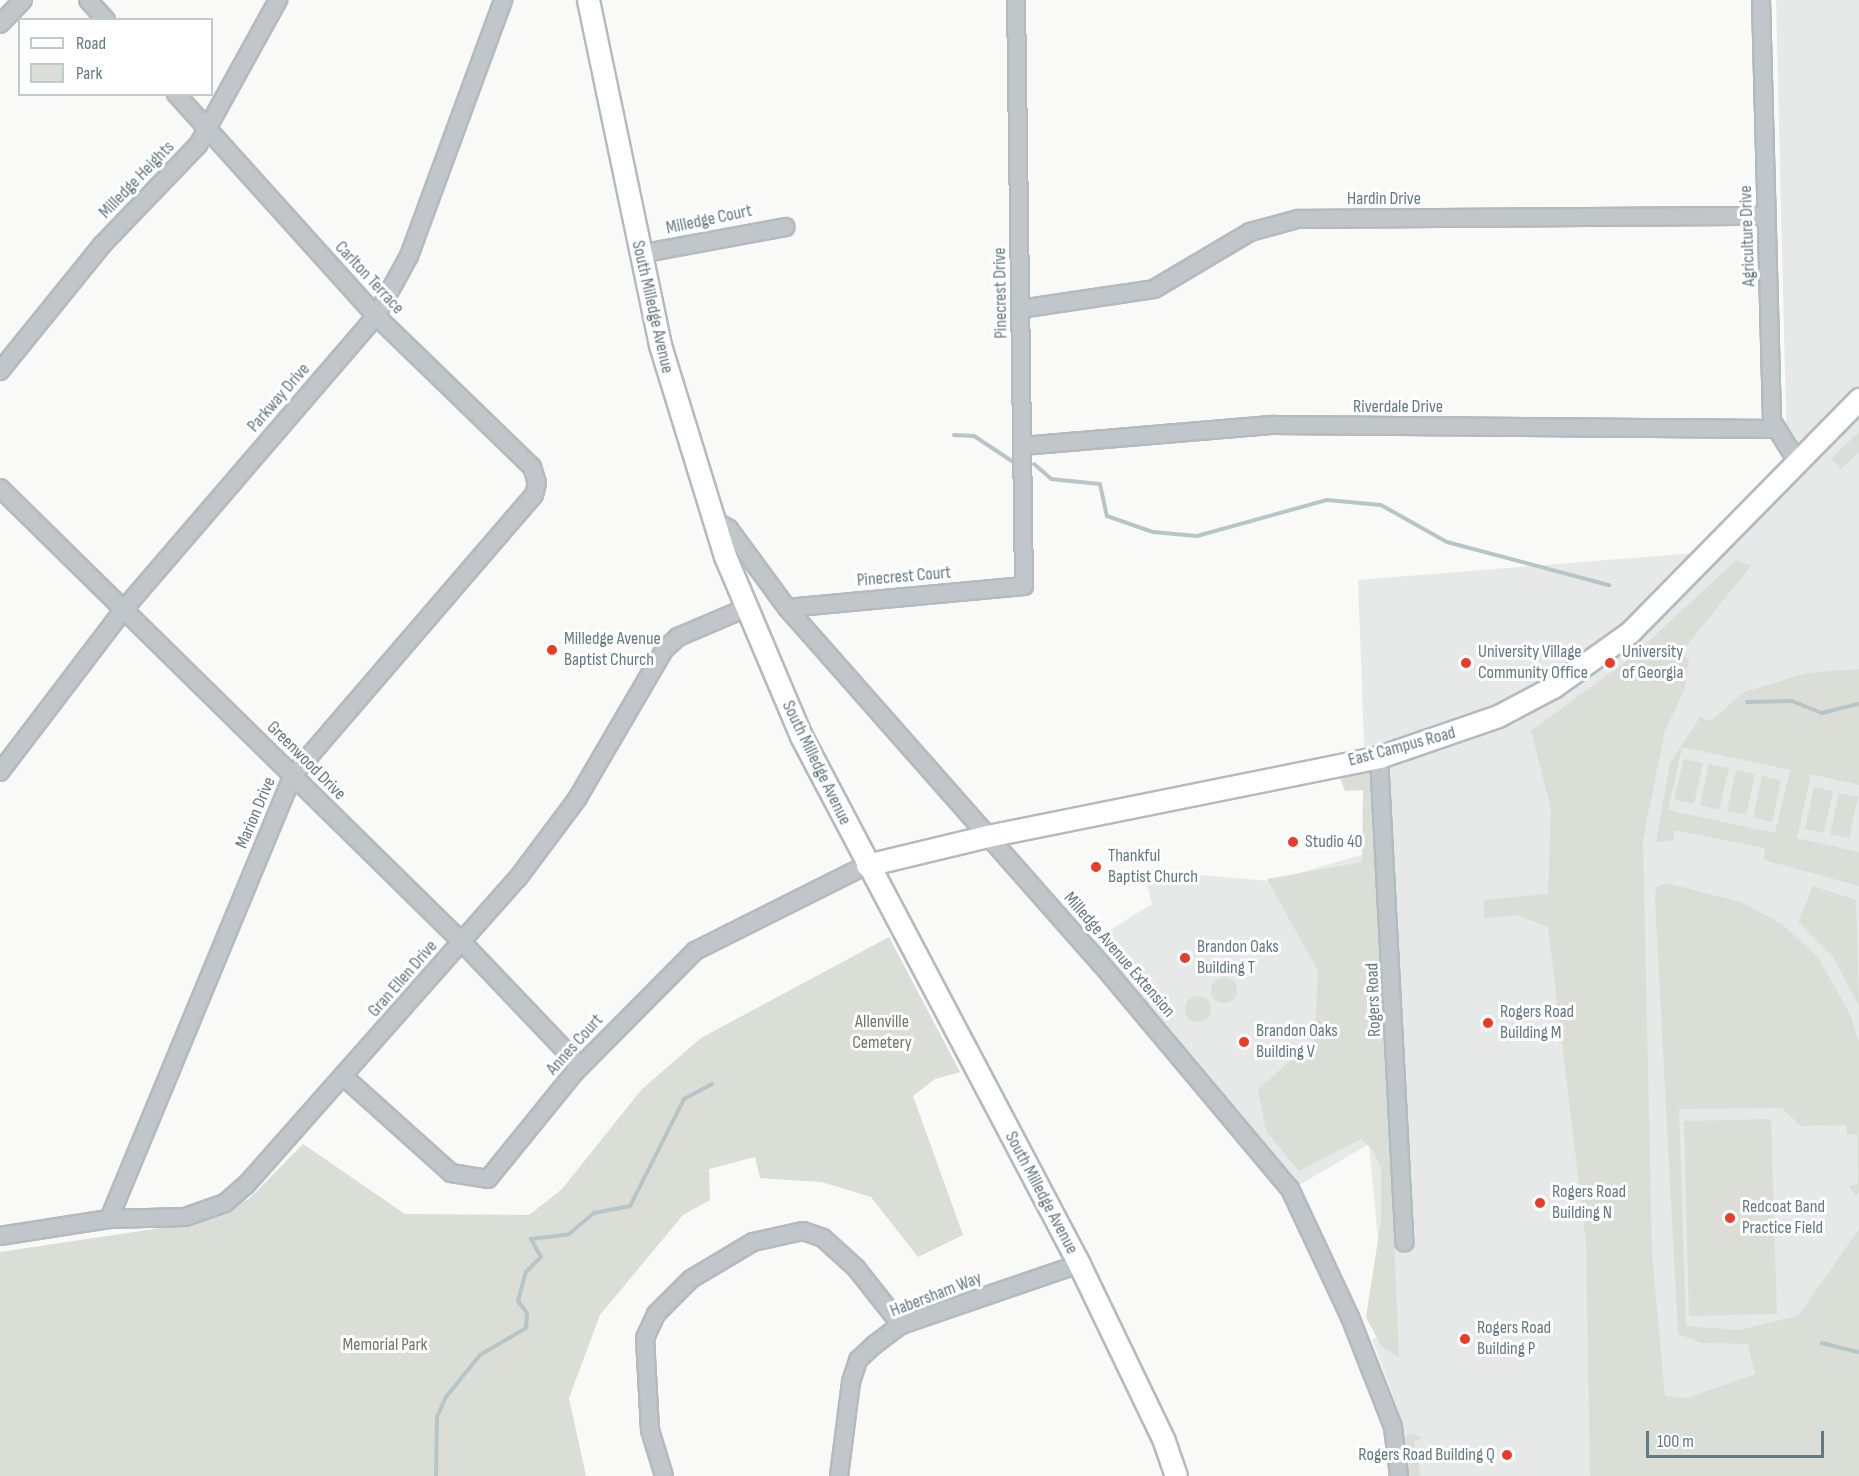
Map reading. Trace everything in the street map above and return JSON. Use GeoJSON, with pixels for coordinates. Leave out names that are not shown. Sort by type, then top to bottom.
{"type":"FeatureCollection","features":[{"type":"Feature","properties":{"kind":"main road","name":"South Milledge Avenue"},"geometry":{"type":"LineString","coordinates":[[588,0],[640,254],[669,379],[712,519],[746,608],[801,735],[867,865],[1078,1264],[1164,1441],[1176,1476]]}},
{"type":"Feature","properties":{"kind":"main road","name":"East Campus Road"},"geometry":{"type":"LineString","coordinates":[[867,865],[988,836],[1379,757],[1488,720],[1564,680],[1630,632],[1859,399]]}},
{"type":"Feature","properties":{"kind":"street"},"geometry":{"type":"LineString","coordinates":[[0,24],[22,0]]}},
{"type":"Feature","properties":{"kind":"street"},"geometry":{"type":"LineString","coordinates":[[88,0],[104,18]]}},
{"type":"Feature","properties":{"kind":"street","name":"Milledge Heights"},"geometry":{"type":"LineString","coordinates":[[0,371],[102,245],[209,130],[278,0]]}},
{"type":"Feature","properties":{"kind":"street","name":"Parkway Drive"},"geometry":{"type":"LineString","coordinates":[[0,772],[124,609],[376,316],[409,256],[503,0]]}},
{"type":"Feature","properties":{"kind":"street","name":"Pinecrest Drive"},"geometry":{"type":"LineString","coordinates":[[1016,0],[1024,586]]}},
{"type":"Feature","properties":{"kind":"street","name":"Agriculture Drive"},"geometry":{"type":"LineString","coordinates":[[1761,0],[1775,429]]}},
{"type":"Feature","properties":{"kind":"street","name":"Carlton Terrace"},"geometry":{"type":"LineString","coordinates":[[178,96],[376,316],[532,467],[537,483]]}},
{"type":"Feature","properties":{"kind":"street","name":"Hardin Drive"},"geometry":{"type":"LineString","coordinates":[[1020,309],[1154,289],[1250,232],[1298,219],[1767,216]]}},
{"type":"Feature","properties":{"kind":"street","name":"Milledge Court"},"geometry":{"type":"LineString","coordinates":[[640,254],[786,227]]}},
{"type":"Feature","properties":{"kind":"street","name":"Riverdale Drive"},"geometry":{"type":"LineString","coordinates":[[1022,447],[1274,425],[1775,429]]}},
{"type":"Feature","properties":{"kind":"street"},"geometry":{"type":"LineString","coordinates":[[1775,429],[1798,463]]}},
{"type":"Feature","properties":{"kind":"street","name":"Marion Drive"},"geometry":{"type":"LineString","coordinates":[[109,1219],[293,775],[534,495],[537,483]]}},
{"type":"Feature","properties":{"kind":"street","name":"Greenwood Drive"},"geometry":{"type":"LineString","coordinates":[[0,488],[462,942],[580,1066]]}},
{"type":"Feature","properties":{"kind":"street","name":"Milledge Avenue Extension"},"geometry":{"type":"LineString","coordinates":[[712,519],[729,529],[787,608],[988,836],[1290,1189],[1350,1317],[1393,1427],[1399,1476]]}},
{"type":"Feature","properties":{"kind":"street","name":"Pinecrest Court"},"geometry":{"type":"LineString","coordinates":[[787,608],[1024,586]]}},
{"type":"Feature","properties":{"kind":"street","name":"Gran Ellen Drive"},"geometry":{"type":"LineString","coordinates":[[0,1236],[109,1219],[185,1217],[225,1203],[343,1076],[462,942],[568,813],[664,650],[678,638],[746,608]]}},
{"type":"Feature","properties":{"kind":"street","name":"Rogers Road"},"geometry":{"type":"LineString","coordinates":[[1379,757],[1404,1242]]}},
{"type":"Feature","properties":{"kind":"street","name":"Annes Court"},"geometry":{"type":"LineString","coordinates":[[343,1076],[451,1173],[476,1181],[488,1179],[504,1165],[580,1066],[695,951],[867,865]]}},
{"type":"Feature","properties":{"kind":"street"},"geometry":{"type":"LineString","coordinates":[[664,1476],[650,1430],[645,1338],[656,1314],[691,1279],[753,1242],[803,1231],[823,1238],[856,1268],[901,1325]]}},
{"type":"Feature","properties":{"kind":"street","name":"Habersham Way"},"geometry":{"type":"LineString","coordinates":[[839,1476],[858,1360],[901,1325],[1078,1264]]}},
{"type":"Feature","properties":{"kind":"shaded area","name":"University of Georgia"},"geometry":{"type":"Polygon","coordinates":[[[1776,0],[1859,0],[1859,1476],[1414,1476],[1400,1415],[1372,1339],[1387,1335],[1369,1144],[1296,1187],[1264,1142],[1091,942],[1152,904],[1147,885],[1176,873],[1271,881],[1368,853],[1358,580],[1694,553],[1787,455],[1776,0]]]}},
{"type":"Feature","properties":{"kind":"green space"},"geometry":{"type":"Polygon","coordinates":[[[1859,432],[1859,452],[1841,469],[1831,459],[1859,432]]]}},
{"type":"Feature","properties":{"kind":"green space"},"geometry":{"type":"Polygon","coordinates":[[[1736,560],[1751,566],[1680,654],[1689,659],[1685,688],[1665,731],[1643,839],[1652,1254],[1665,1396],[1688,1398],[1755,1374],[1748,1344],[1702,1343],[1678,1334],[1655,899],[1656,887],[1666,883],[1741,902],[1782,924],[1818,957],[1850,1014],[1859,1043],[1859,1191],[1855,1196],[1849,1186],[1858,1184],[1857,1135],[1847,1134],[1846,1125],[1801,1126],[1782,1108],[1679,1109],[1686,1326],[1738,1330],[1798,1316],[1859,1229],[1859,1476],[1590,1476],[1586,1242],[1548,927],[1516,915],[1484,918],[1484,900],[1548,894],[1551,809],[1531,731],[1633,656],[1736,560]]]}},
{"type":"Feature","properties":{"kind":"green space"},"geometry":{"type":"Polygon","coordinates":[[[1859,669],[1859,785],[1811,774],[1797,838],[1859,852],[1859,886],[1764,860],[1765,848],[1675,830],[1673,840],[1656,842],[1670,763],[1700,717],[1711,721],[1744,692],[1807,673],[1859,669]],[[1682,747],[1668,810],[1775,833],[1790,770],[1682,747]]]}},
{"type":"Feature","properties":{"kind":"green space"},"geometry":{"type":"Polygon","coordinates":[[[1684,759],[1703,763],[1694,804],[1674,800],[1684,759]]]}},
{"type":"Feature","properties":{"kind":"green space"},"geometry":{"type":"Polygon","coordinates":[[[1709,764],[1729,768],[1719,810],[1700,805],[1709,764]]]}},
{"type":"Feature","properties":{"kind":"green space"},"geometry":{"type":"Polygon","coordinates":[[[1736,770],[1755,774],[1746,815],[1727,811],[1736,770]]]}},
{"type":"Feature","properties":{"kind":"green space"},"geometry":{"type":"Polygon","coordinates":[[[1369,772],[1375,777],[1399,1358],[1381,1346],[1366,1317],[1381,1221],[1381,1169],[1373,1150],[1361,1139],[1299,1171],[1266,1131],[1258,1089],[1315,1039],[1318,971],[1267,879],[1362,862],[1363,790],[1345,791],[1340,778],[1369,772]]]}},
{"type":"Feature","properties":{"kind":"green space"},"geometry":{"type":"Polygon","coordinates":[[[1762,776],[1781,780],[1772,822],[1753,817],[1762,776]]]}},
{"type":"Feature","properties":{"kind":"green space"},"geometry":{"type":"Polygon","coordinates":[[[1814,787],[1833,791],[1824,833],[1805,829],[1814,787]]]}},
{"type":"Feature","properties":{"kind":"green space"},"geometry":{"type":"Polygon","coordinates":[[[1839,793],[1858,797],[1849,838],[1830,834],[1839,793]]]}},
{"type":"Feature","properties":{"kind":"green space"},"geometry":{"type":"Polygon","coordinates":[[[1813,886],[1856,900],[1859,1007],[1834,958],[1798,921],[1813,886]]]}},
{"type":"Feature","properties":{"kind":"green space","name":"Memorial Park"},"geometry":{"type":"Polygon","coordinates":[[[889,937],[960,1072],[935,1079],[913,1096],[963,1235],[918,1257],[871,1197],[822,1182],[760,1178],[755,1157],[709,1169],[710,1200],[683,1215],[600,1315],[569,1398],[586,1476],[0,1476],[0,1252],[194,1223],[249,1199],[303,1144],[405,1214],[529,1215],[562,1189],[642,1089],[701,1038],[889,937]]]}},
{"type":"Feature","properties":{"kind":"green space"},"geometry":{"type":"Polygon","coordinates":[[[1224,977],[1233,981],[1237,990],[1233,999],[1224,1003],[1215,999],[1211,990],[1215,981],[1224,977]]]}},
{"type":"Feature","properties":{"kind":"green space"},"geometry":{"type":"Polygon","coordinates":[[[1198,996],[1207,1000],[1211,1009],[1207,1018],[1198,1022],[1189,1018],[1185,1009],[1189,1000],[1198,996]]]}},
{"type":"Feature","properties":{"kind":"green space","name":"Redcoat Band Practice Field"},"geometry":{"type":"Polygon","coordinates":[[[1771,1119],[1777,1314],[1689,1316],[1684,1121],[1771,1119]]]}},
{"type":"Feature","properties":{"kind":"green space"},"geometry":{"type":"Polygon","coordinates":[[[1410,1433],[1422,1438],[1414,1442],[1421,1476],[1407,1476],[1401,1442],[1410,1433]]]}},
{"type":"Feature","properties":{"kind":"waterway"},"geometry":{"type":"LineString","coordinates":[[954,435],[974,436],[1015,463]]}},
{"type":"Feature","properties":{"kind":"waterway"},"geometry":{"type":"LineString","coordinates":[[1034,464],[1051,479],[1100,484],[1107,516],[1153,532],[1197,536],[1327,500],[1381,505],[1447,542],[1609,585]]}},
{"type":"Feature","properties":{"kind":"waterway"},"geometry":{"type":"LineString","coordinates":[[1747,702],[1792,701],[1822,713],[1859,704]]}},
{"type":"Feature","properties":{"kind":"waterway"},"geometry":{"type":"LineString","coordinates":[[436,1476],[437,1417],[446,1397],[480,1355],[526,1328],[527,1313],[518,1301],[526,1272],[541,1257],[531,1239],[569,1234],[594,1213],[630,1206],[684,1099],[712,1084]]}},
{"type":"Feature","properties":{"kind":"waterway"},"geometry":{"type":"LineString","coordinates":[[1822,1343],[1859,1352]]}},
{"type":"Feature","properties":{"kind":"place","name":"Milledge Avenue Baptist Church"},"geometry":{"type":"Point","coordinates":[552,650]}},
{"type":"Feature","properties":{"kind":"place","name":"University Village Community Office"},"geometry":{"type":"Point","coordinates":[1466,663]}},
{"type":"Feature","properties":{"kind":"place","name":"University of Georgia"},"geometry":{"type":"Point","coordinates":[1610,663]}},
{"type":"Feature","properties":{"kind":"place","name":"Studio 40"},"geometry":{"type":"Point","coordinates":[1293,842]}},
{"type":"Feature","properties":{"kind":"place","name":"Thankful Baptist Church"},"geometry":{"type":"Point","coordinates":[1096,867]}},
{"type":"Feature","properties":{"kind":"place","name":"Brandon Oaks Building T"},"geometry":{"type":"Point","coordinates":[1185,958]}},
{"type":"Feature","properties":{"kind":"place","name":"Rogers Road Building M"},"geometry":{"type":"Point","coordinates":[1488,1023]}},
{"type":"Feature","properties":{"kind":"place","name":"Brandon Oaks Building V"},"geometry":{"type":"Point","coordinates":[1244,1042]}},
{"type":"Feature","properties":{"kind":"place","name":"Rogers Road Building N"},"geometry":{"type":"Point","coordinates":[1540,1203]}},
{"type":"Feature","properties":{"kind":"place","name":"Redcoat Band Practice Field"},"geometry":{"type":"Point","coordinates":[1730,1218]}},
{"type":"Feature","properties":{"kind":"place","name":"Rogers Road Building P"},"geometry":{"type":"Point","coordinates":[1465,1339]}},
{"type":"Feature","properties":{"kind":"place","name":"Rogers Road Building Q"},"geometry":{"type":"Point","coordinates":[1507,1455]}},
{"type":"Feature","properties":{"kind":"park label","name":"Allenville Cemetery"},"geometry":{"type":"Point","coordinates":[882,1033]}}]}
